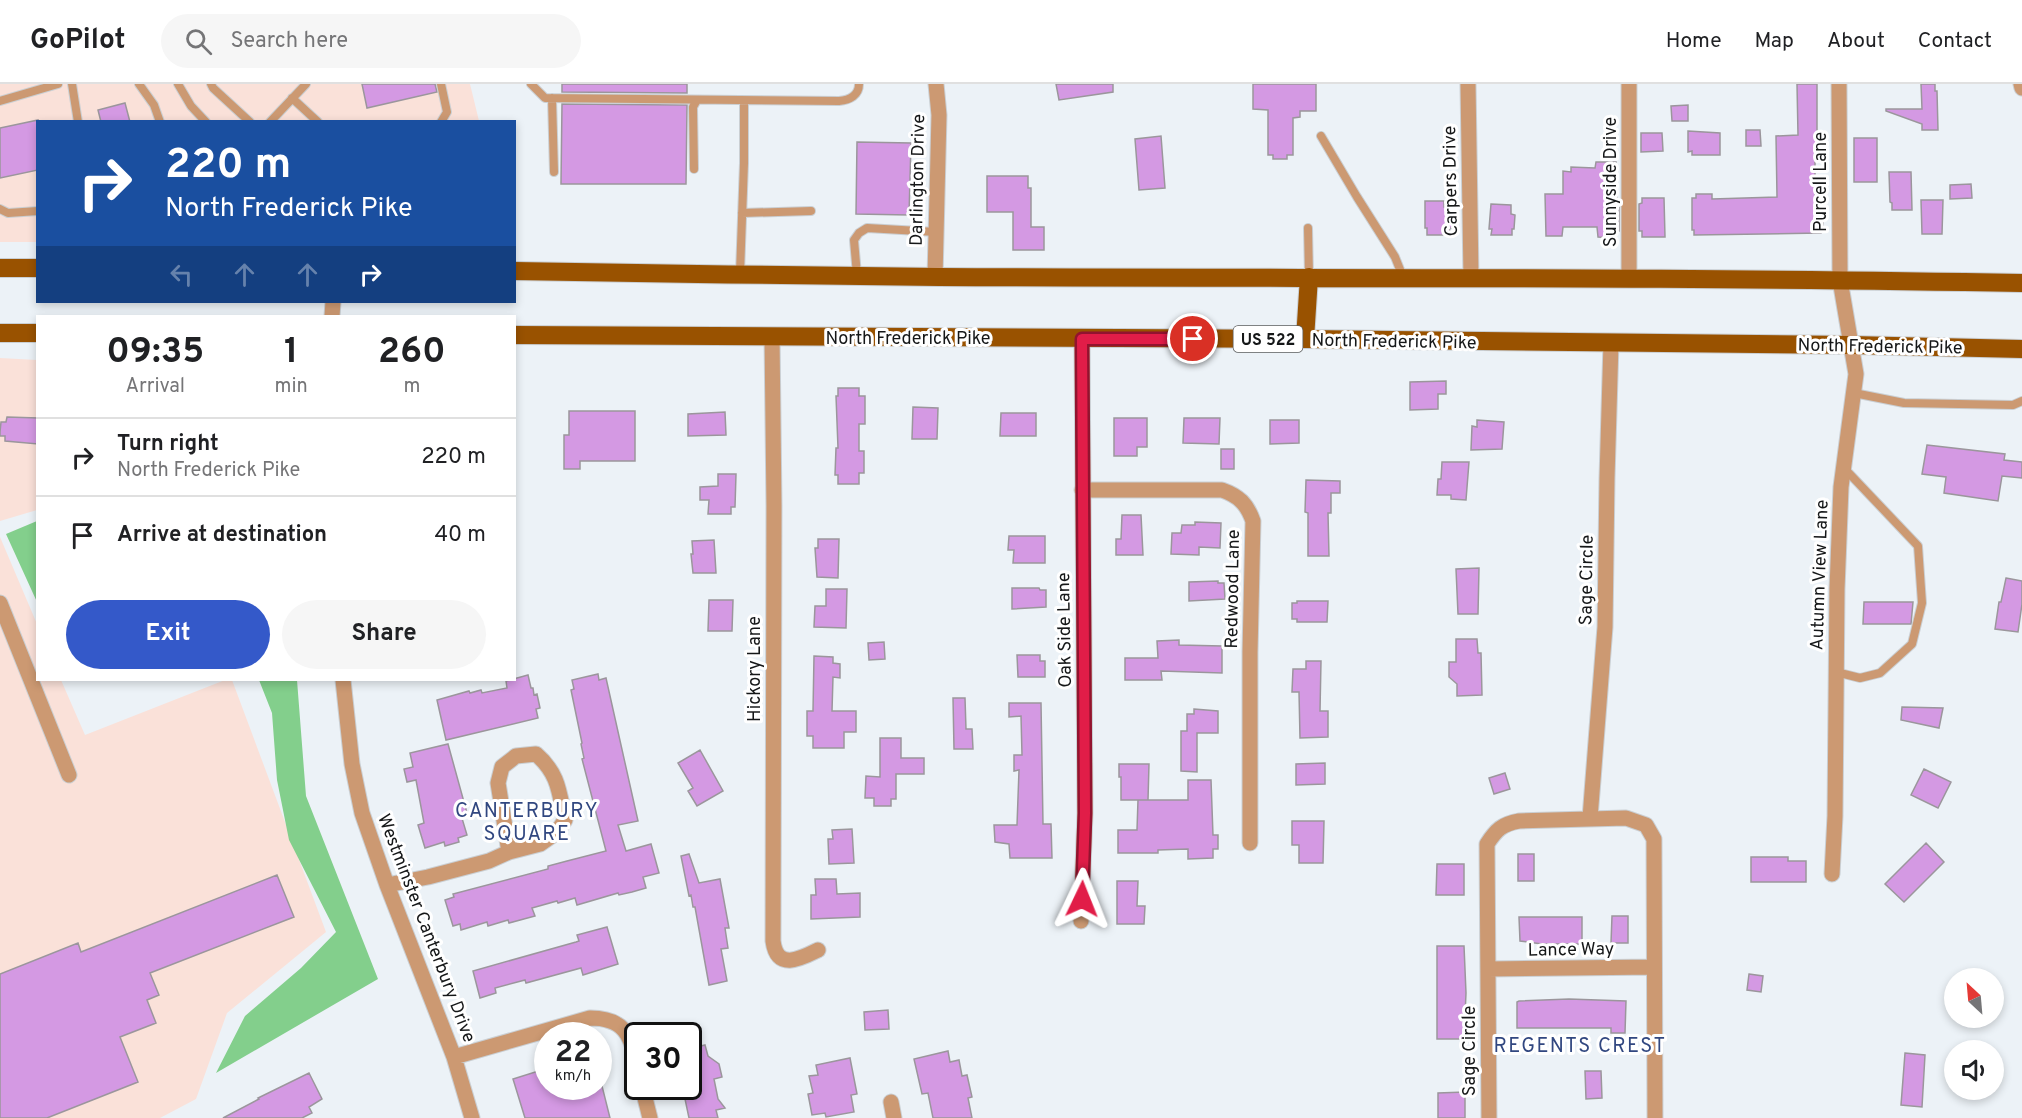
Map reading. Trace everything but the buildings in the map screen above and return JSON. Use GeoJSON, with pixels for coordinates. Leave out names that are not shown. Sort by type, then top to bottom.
{"type":"FeatureCollection","features":[{"type":"Feature","properties":{"kind":"main road"},"geometry":{"type":"LineString","coordinates":[[0,268],[36,268]]}},
{"type":"Feature","properties":{"kind":"main road"},"geometry":{"type":"LineString","coordinates":[[516,272],[935,277],[1471,277],[2022,284]]}},
{"type":"Feature","properties":{"kind":"main road"},"geometry":{"type":"LineString","coordinates":[[1305,339],[1309,277]]}},
{"type":"Feature","properties":{"kind":"main road"},"geometry":{"type":"LineString","coordinates":[[0,333],[36,333]]}},
{"type":"Feature","properties":{"kind":"main road","name":"North Frederick Pike"},"geometry":{"type":"LineString","coordinates":[[516,335],[1305,339],[2022,349]]}},
{"type":"Feature","properties":{"kind":"street","name":"Darlington Drive"},"geometry":{"type":"LineString","coordinates":[[935,277],[939,115],[936,84]]}},
{"type":"Feature","properties":{"kind":"street","name":"Carpers Drive"},"geometry":{"type":"LineString","coordinates":[[1468,84],[1471,277]]}},
{"type":"Feature","properties":{"kind":"street","name":"Sunnyside Drive"},"geometry":{"type":"LineString","coordinates":[[1629,84],[1629,279]]}},
{"type":"Feature","properties":{"kind":"street","name":"Purcell Lane"},"geometry":{"type":"LineString","coordinates":[[1839,84],[1840,280]]}},
{"type":"Feature","properties":{"kind":"street"},"geometry":{"type":"LineString","coordinates":[[2021,84],[2022,88]]}},
{"type":"Feature","properties":{"kind":"street","name":"Autumn View Lane"},"geometry":{"type":"LineString","coordinates":[[1832,874],[1841,488],[1856,374],[1840,280]]}},
{"type":"Feature","properties":{"kind":"street","name":"Hickory Lane"},"geometry":{"type":"LineString","coordinates":[[772,337],[773,941],[778,955],[786,960],[795,961],[818,951]]}},
{"type":"Feature","properties":{"kind":"street","name":"Oak Side Lane"},"geometry":{"type":"LineString","coordinates":[[1081,921],[1085,813],[1082,339]]}},
{"type":"Feature","properties":{"kind":"street","name":"Sage Circle"},"geometry":{"type":"LineString","coordinates":[[1590,818],[1605,627],[1611,343]]}},
{"type":"Feature","properties":{"kind":"street","name":"Redwood Lane"},"geometry":{"type":"LineString","coordinates":[[1082,490],[1222,490],[1233,494],[1249,510],[1253,521],[1250,843]]}},
{"type":"Feature","properties":{"kind":"street"},"geometry":{"type":"LineString","coordinates":[[0,603],[69,775]]}},
{"type":"Feature","properties":{"kind":"street","name":"Westminster Canterbury Drive"},"geometry":{"type":"LineString","coordinates":[[342,681],[352,764],[362,813],[387,885],[454,1057],[472,1118]]}},
{"type":"Feature","properties":{"kind":"street"},"geometry":{"type":"LineString","coordinates":[[387,885],[489,861],[509,852],[540,844],[556,832],[565,820],[558,784],[549,765],[536,754],[516,756],[502,767],[498,783],[509,852]]}},
{"type":"Feature","properties":{"kind":"street","name":"Sage Circle"},"geometry":{"type":"LineString","coordinates":[[1489,1118],[1487,844],[1496,830],[1507,823],[1626,818],[1646,825],[1654,839],[1655,1118]]}},
{"type":"Feature","properties":{"kind":"street","name":"Lance Way"},"geometry":{"type":"LineString","coordinates":[[1488,969],[1654,967]]}},
{"type":"Feature","properties":{"kind":"street"},"geometry":{"type":"LineString","coordinates":[[454,1057],[590,1018],[603,1018],[616,1023],[624,1029]]}},
{"type":"Feature","properties":{"kind":"street"},"geometry":{"type":"LineString","coordinates":[[646,1100],[650,1118]]}},
{"type":"Feature","properties":{"kind":"street"},"geometry":{"type":"LineString","coordinates":[[891,1102],[894,1118]]}},
{"type":"Feature","properties":{"kind":"lane"},"geometry":{"type":"LineString","coordinates":[[0,101],[58,84]]}},
{"type":"Feature","properties":{"kind":"lane"},"geometry":{"type":"LineString","coordinates":[[72,84],[78,120]]}},
{"type":"Feature","properties":{"kind":"lane"},"geometry":{"type":"LineString","coordinates":[[139,84],[154,105],[159,120]]}},
{"type":"Feature","properties":{"kind":"lane"},"geometry":{"type":"LineString","coordinates":[[178,84],[191,106],[204,120]]}},
{"type":"Feature","properties":{"kind":"lane"},"geometry":{"type":"LineString","coordinates":[[211,84],[248,120]]}},
{"type":"Feature","properties":{"kind":"lane"},"geometry":{"type":"LineString","coordinates":[[272,120],[306,84]]}},
{"type":"Feature","properties":{"kind":"lane"},"geometry":{"type":"LineString","coordinates":[[441,84],[447,112],[442,120]]}},
{"type":"Feature","properties":{"kind":"lane"},"geometry":{"type":"LineString","coordinates":[[531,84],[544,98],[744,101],[846,100],[857,94],[859,84]]}},
{"type":"Feature","properties":{"kind":"lane"},"geometry":{"type":"LineString","coordinates":[[292,98],[316,120]]}},
{"type":"Feature","properties":{"kind":"lane"},"geometry":{"type":"LineString","coordinates":[[552,98],[554,172]]}},
{"type":"Feature","properties":{"kind":"lane"},"geometry":{"type":"LineString","coordinates":[[694,170],[693,107],[697,100]]}},
{"type":"Feature","properties":{"kind":"lane"},"geometry":{"type":"LineString","coordinates":[[740,274],[744,101]]}},
{"type":"Feature","properties":{"kind":"lane"},"geometry":{"type":"LineString","coordinates":[[1321,136],[1395,257],[1403,277]]}},
{"type":"Feature","properties":{"kind":"lane"},"geometry":{"type":"LineString","coordinates":[[0,209],[8,213],[36,212]]}},
{"type":"Feature","properties":{"kind":"lane"},"geometry":{"type":"LineString","coordinates":[[742,213],[811,211]]}},
{"type":"Feature","properties":{"kind":"lane"},"geometry":{"type":"LineString","coordinates":[[857,275],[854,240],[867,228],[936,231]]}},
{"type":"Feature","properties":{"kind":"lane"},"geometry":{"type":"LineString","coordinates":[[1308,228],[1309,277]]}},
{"type":"Feature","properties":{"kind":"lane"},"geometry":{"type":"LineString","coordinates":[[1854,393],[1904,403],[2013,405],[2022,401]]}},
{"type":"Feature","properties":{"kind":"lane"},"geometry":{"type":"LineString","coordinates":[[1836,672],[1860,678],[1880,673],[1912,644],[1922,603],[1918,546],[1844,468]]}},
{"type":"Feature","properties":{"kind":"shaded area"},"geometry":{"type":"Polygon","coordinates":[[[0,84],[470,84],[479,120],[36,120],[36,242],[0,242],[0,84]]]}},
{"type":"Feature","properties":{"kind":"shaded area"},"geometry":{"type":"Polygon","coordinates":[[[0,358],[36,360],[36,510],[0,521],[0,358]]]}},
{"type":"Feature","properties":{"kind":"shaded area"},"geometry":{"type":"Polygon","coordinates":[[[0,537],[36,622],[36,681],[61,681],[85,735],[222,681],[232,681],[326,932],[227,1013],[196,1099],[160,1118],[0,1118],[0,537]]]}},
{"type":"Feature","properties":{"kind":"green space"},"geometry":{"type":"Polygon","coordinates":[[[36,521],[36,600],[6,534],[36,521]]]}},
{"type":"Feature","properties":{"kind":"green space"},"geometry":{"type":"Polygon","coordinates":[[[259,681],[297,681],[306,796],[378,979],[216,1073],[245,1016],[301,968],[336,932],[289,840],[277,780],[272,713],[259,681]]]}},
{"type":"Feature","properties":{"kind":"district","name":"CANTERBURY SQUARE"},"geometry":{"type":"Point","coordinates":[527,822]}},
{"type":"Feature","properties":{"kind":"district","name":"REGENTS CREST"},"geometry":{"type":"Point","coordinates":[1580,1045]}},
{"type":"Feature","properties":{"kind":"route"},"geometry":{"type":"LineString","coordinates":[[1082,899],[1085,813],[1082,339],[1193,339]]}}]}
